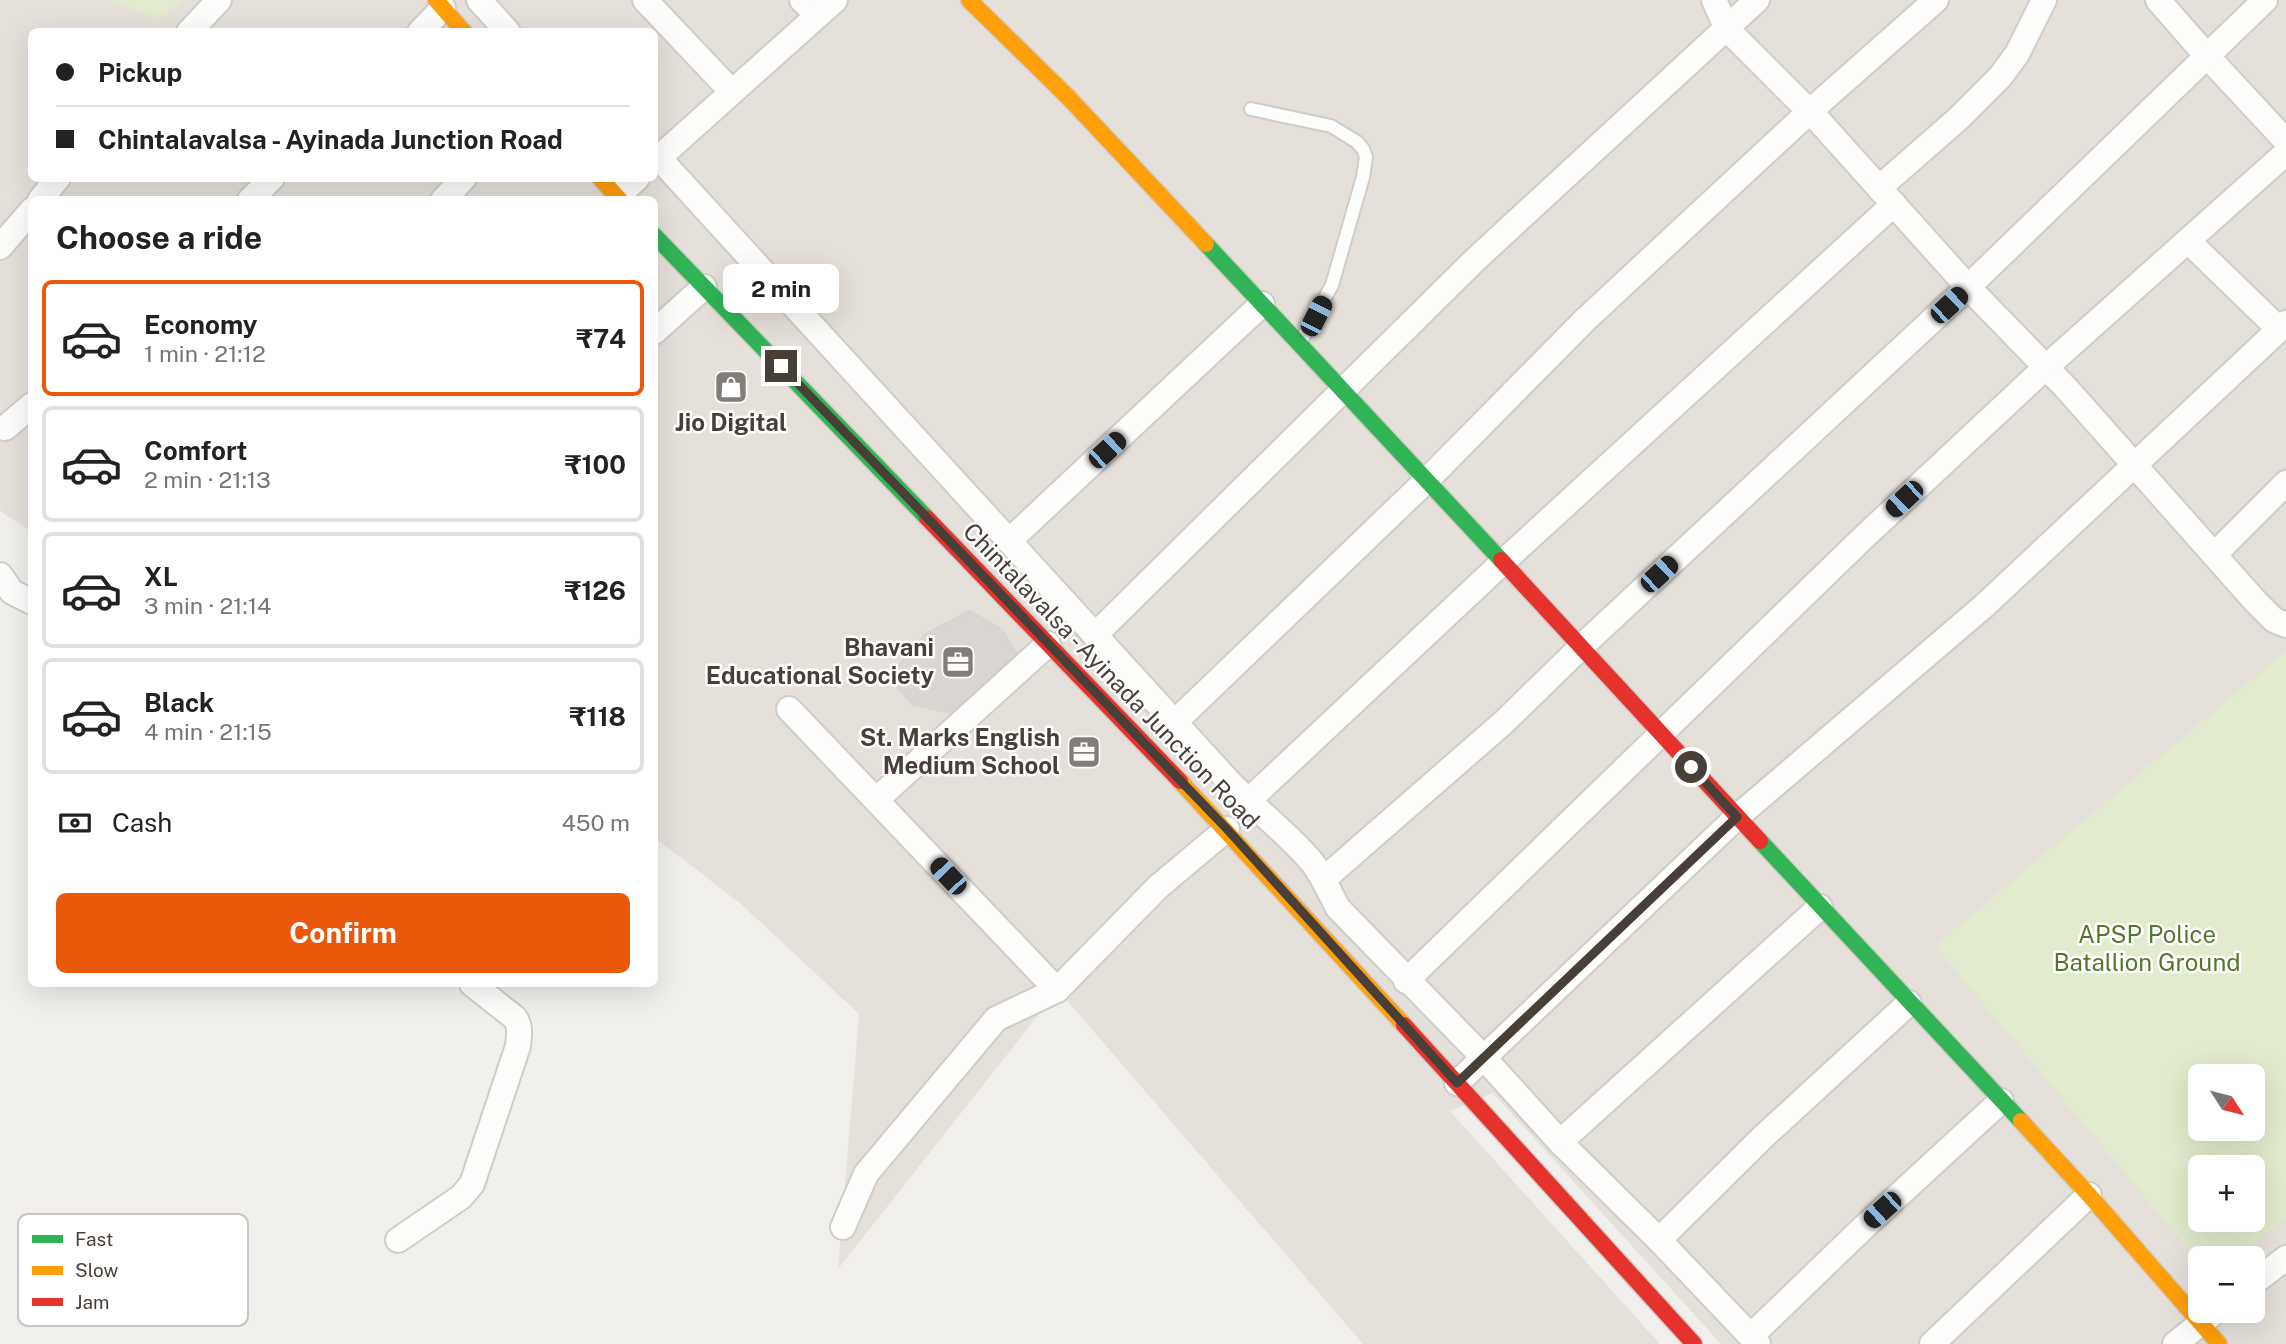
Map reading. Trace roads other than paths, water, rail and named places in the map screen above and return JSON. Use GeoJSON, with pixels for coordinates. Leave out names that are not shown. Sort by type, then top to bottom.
{"type":"FeatureCollection","features":[{"type":"Feature","properties":{"kind":"street"},"geometry":{"type":"LineString","coordinates":[[193,28],[219,0]]}},
{"type":"Feature","properties":{"kind":"street"},"geometry":{"type":"LineString","coordinates":[[478,0],[504,28]]}},
{"type":"Feature","properties":{"kind":"street"},"geometry":{"type":"LineString","coordinates":[[645,0],[732,92]]}},
{"type":"Feature","properties":{"kind":"street"},"geometry":{"type":"LineString","coordinates":[[969,0],[1068,97],[1343,388],[1909,1003],[2188,1296]]}},
{"type":"Feature","properties":{"kind":"street"},"geometry":{"type":"LineString","coordinates":[[1714,0],[1727,29],[1887,196],[2274,620],[2286,625]]}},
{"type":"Feature","properties":{"kind":"street"},"geometry":{"type":"LineString","coordinates":[[1095,635],[1476,259],[1757,0]]}},
{"type":"Feature","properties":{"kind":"street"},"geometry":{"type":"LineString","coordinates":[[1175,722],[1427,480],[1585,320],[1809,112],[1936,0]]}},
{"type":"Feature","properties":{"kind":"street"},"geometry":{"type":"LineString","coordinates":[[1248,801],[1887,196],[2000,76],[2017,54],[2044,0]]}},
{"type":"Feature","properties":{"kind":"street"},"geometry":{"type":"LineString","coordinates":[[2158,0],[2286,141]]}},
{"type":"Feature","properties":{"kind":"street"},"geometry":{"type":"LineString","coordinates":[[1324,879],[1504,722],[1968,287],[2265,0]]}},
{"type":"Feature","properties":{"kind":"street"},"geometry":{"type":"LineString","coordinates":[[423,28],[439,4],[460,28]]}},
{"type":"Feature","properties":{"kind":"street"},"geometry":{"type":"LineString","coordinates":[[658,159],[732,92],[818,5]]}},
{"type":"Feature","properties":{"kind":"street"},"geometry":{"type":"LineString","coordinates":[[1406,981],[1864,537],[2045,368],[2286,153]]}},
{"type":"Feature","properties":{"kind":"street"},"geometry":{"type":"LineString","coordinates":[[658,161],[1248,801],[1312,862],[1338,908],[1560,1142],[1659,1240],[1754,1340],[1863,1228],[2001,1101]]}},
{"type":"Feature","properties":{"kind":"street"},"geometry":{"type":"LineString","coordinates":[[43,196],[55,182]]}},
{"type":"Feature","properties":{"kind":"street"},"geometry":{"type":"LineString","coordinates":[[254,196],[268,182]]}},
{"type":"Feature","properties":{"kind":"street"},"geometry":{"type":"LineString","coordinates":[[447,196],[460,182]]}},
{"type":"Feature","properties":{"kind":"street"},"geometry":{"type":"LineString","coordinates":[[606,191],[627,182]]}},
{"type":"Feature","properties":{"kind":"street"},"geometry":{"type":"LineString","coordinates":[[0,247],[28,215]]}},
{"type":"Feature","properties":{"kind":"street","name":"Chintalavalsa - Ayinada Junction Road"},"geometry":{"type":"LineString","coordinates":[[658,239],[1227,829],[1694,1344]]}},
{"type":"Feature","properties":{"kind":"street"},"geometry":{"type":"LineString","coordinates":[[1457,1083],[1737,817],[1984,606],[2282,326],[2188,241]]}},
{"type":"Feature","properties":{"kind":"street"},"geometry":{"type":"LineString","coordinates":[[658,328],[704,287]]}},
{"type":"Feature","properties":{"kind":"street"},"geometry":{"type":"LineString","coordinates":[[1009,541],[1262,304]]}},
{"type":"Feature","properties":{"kind":"street"},"geometry":{"type":"LineString","coordinates":[[5,428],[28,408]]}},
{"type":"Feature","properties":{"kind":"street"},"geometry":{"type":"LineString","coordinates":[[2214,555],[2286,483]]}},
{"type":"Feature","properties":{"kind":"street"},"geometry":{"type":"LineString","coordinates":[[0,575],[12,592],[28,600]]}},
{"type":"Feature","properties":{"kind":"street"},"geometry":{"type":"LineString","coordinates":[[876,800],[1048,644]]}},
{"type":"Feature","properties":{"kind":"street"},"geometry":{"type":"LineString","coordinates":[[789,709],[1058,990]]}},
{"type":"Feature","properties":{"kind":"street"},"geometry":{"type":"LineString","coordinates":[[843,1227],[866,1174],[996,1019],[1058,990],[1158,887],[1227,829]]}},
{"type":"Feature","properties":{"kind":"street"},"geometry":{"type":"LineString","coordinates":[[1560,1142],[1820,907]]}},
{"type":"Feature","properties":{"kind":"street"},"geometry":{"type":"LineString","coordinates":[[398,1240],[461,1197],[472,1184],[518,1046],[520,1033],[515,1017],[476,987]]}},
{"type":"Feature","properties":{"kind":"street"},"geometry":{"type":"LineString","coordinates":[[1659,1240],[1764,1136],[1909,1003]]}},
{"type":"Feature","properties":{"kind":"street"},"geometry":{"type":"LineString","coordinates":[[1932,1344],[2089,1195]]}},
{"type":"Feature","properties":{"kind":"street"},"geometry":{"type":"LineString","coordinates":[[2265,1274],[2286,1258]]}},
{"type":"Feature","properties":{"kind":"street"},"geometry":{"type":"LineString","coordinates":[[2175,1344],[2201,1323]]}},
{"type":"Feature","properties":{"kind":"street"},"geometry":{"type":"LineString","coordinates":[[2210,1323],[2219,1344]]}},
{"type":"Feature","properties":{"kind":"lane"},"geometry":{"type":"LineString","coordinates":[[1251,109],[1331,126],[1357,142],[1366,157],[1363,177],[1332,285],[1299,343]]}},
{"type":"Feature","properties":{"kind":"place","name":"Jio Digital"},"geometry":{"type":"Point","coordinates":[731,387]}},
{"type":"Feature","properties":{"kind":"place","name":"Bhavani Educational Society"},"geometry":{"type":"Point","coordinates":[958,662]}},
{"type":"Feature","properties":{"kind":"place","name":"St. Marks English Medium School"},"geometry":{"type":"Point","coordinates":[1084,752]}},
{"type":"Feature","properties":{"kind":"park label","name":"APSP Police Batallion Ground"},"geometry":{"type":"Point","coordinates":[2147,949]}}]}
